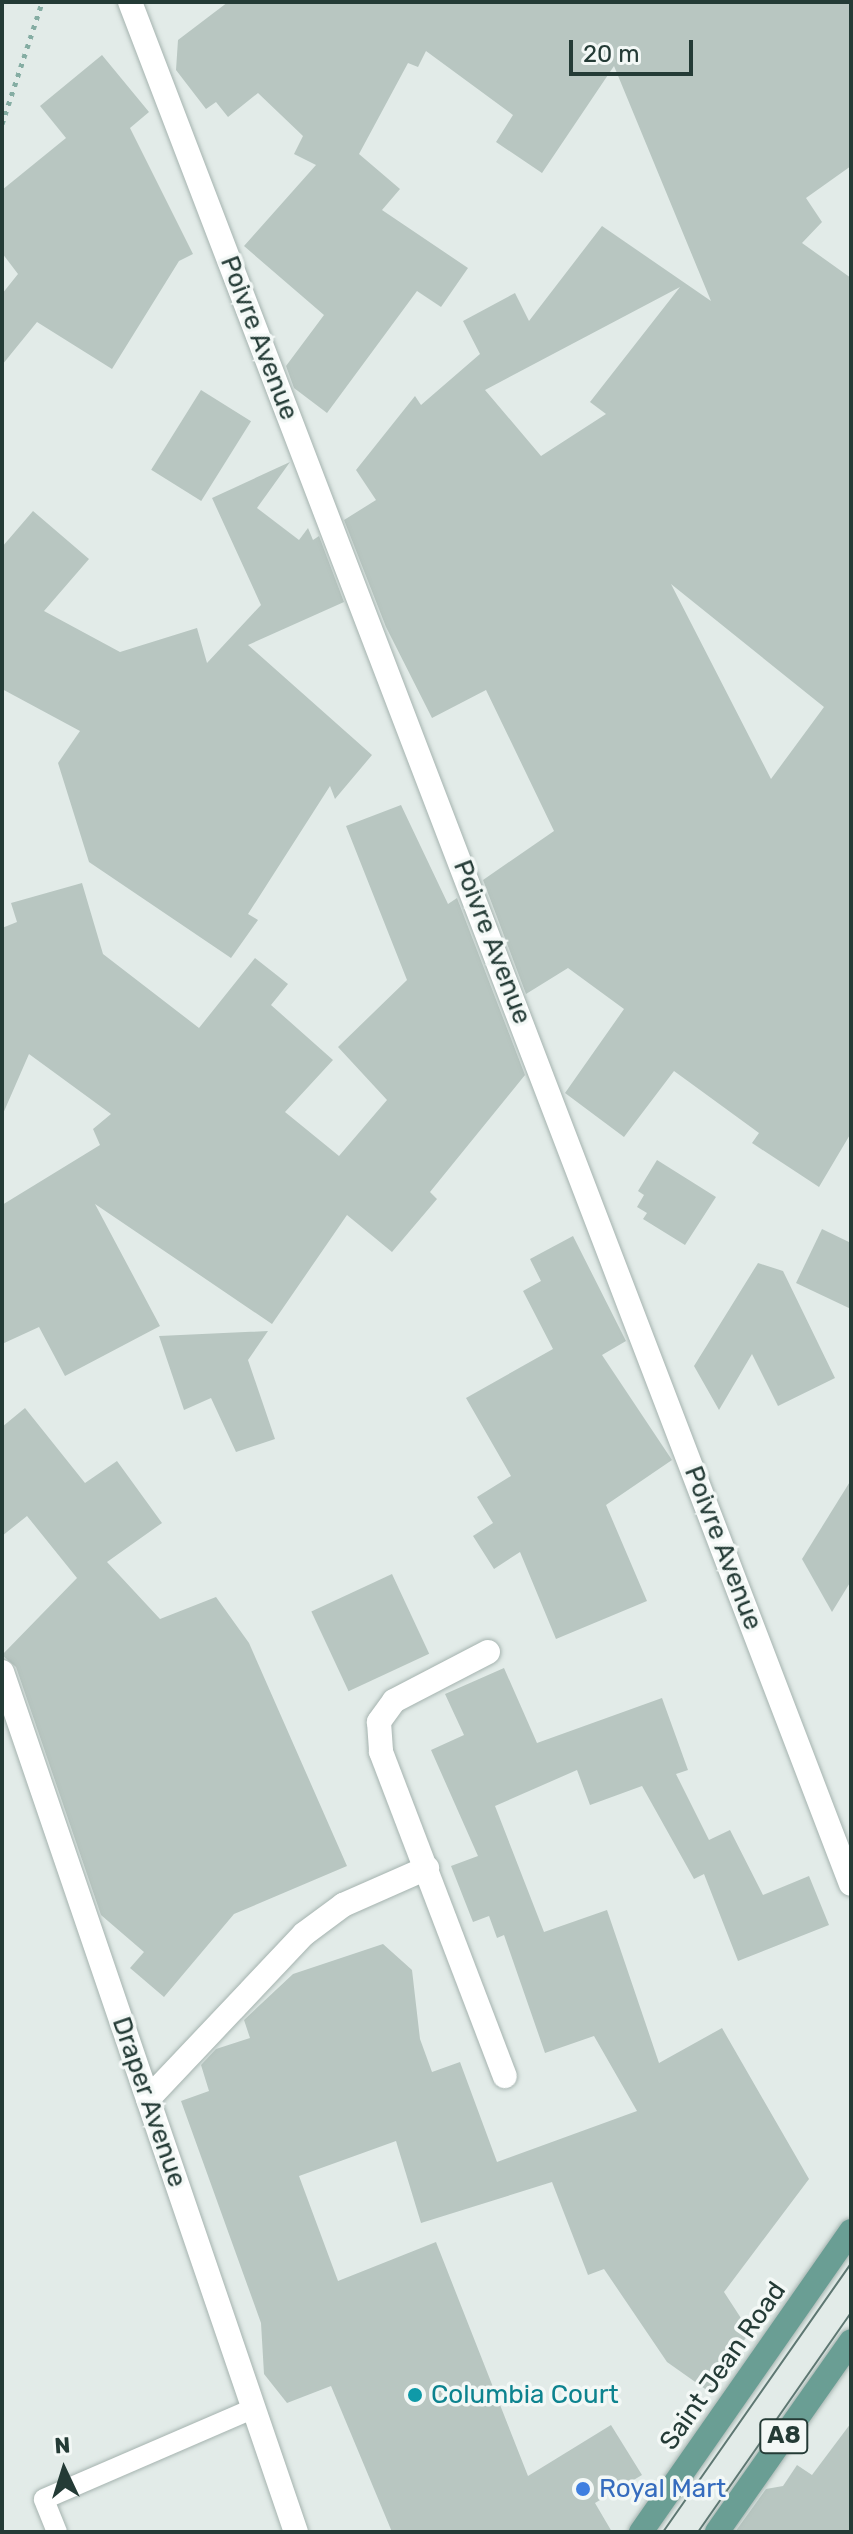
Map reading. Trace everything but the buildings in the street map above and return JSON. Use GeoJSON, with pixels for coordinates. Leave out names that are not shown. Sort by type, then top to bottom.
{"type":"FeatureCollection","features":[{"type":"Feature","properties":{"kind":"main road","name":"Saint Jean Road"},"geometry":{"type":"LineString","coordinates":[[641,2532],[851,2231]]}},
{"type":"Feature","properties":{"kind":"main road","name":"A8"},"geometry":{"type":"LineString","coordinates":[[717,2532],[851,2341]]}},
{"type":"Feature","properties":{"kind":"street","name":"Poivre Avenue"},"geometry":{"type":"LineString","coordinates":[[130,2],[851,1884]]}},
{"type":"Feature","properties":{"kind":"street"},"geometry":{"type":"LineString","coordinates":[[488,1652],[394,1701],[379,1722],[381,1752],[505,2076]]}},
{"type":"Feature","properties":{"kind":"street","name":"Draper Avenue"},"geometry":{"type":"LineString","coordinates":[[2,1672],[296,2532]]}},
{"type":"Feature","properties":{"kind":"street"},"geometry":{"type":"LineString","coordinates":[[148,2099],[304,1934],[343,1905],[427,1868]]}},
{"type":"Feature","properties":{"kind":"lane"},"geometry":{"type":"LineString","coordinates":[[57,2532],[44,2499],[254,2408]]}},
{"type":"Feature","properties":{"kind":"path"},"geometry":{"type":"LineString","coordinates":[[2,124],[42,2]]}},
{"type":"Feature","properties":{"kind":"tram line"},"geometry":{"type":"LineString","coordinates":[[663,2532],[851,2264]]}},
{"type":"Feature","properties":{"kind":"tram line"},"geometry":{"type":"LineString","coordinates":[[698,2532],[851,2313]]}},
{"type":"Feature","properties":{"kind":"place","name":"Columbia Court"},"geometry":{"type":"Point","coordinates":[415,2395]}},
{"type":"Feature","properties":{"kind":"place","name":"Royal Mart"},"geometry":{"type":"Point","coordinates":[583,2489]}}]}
